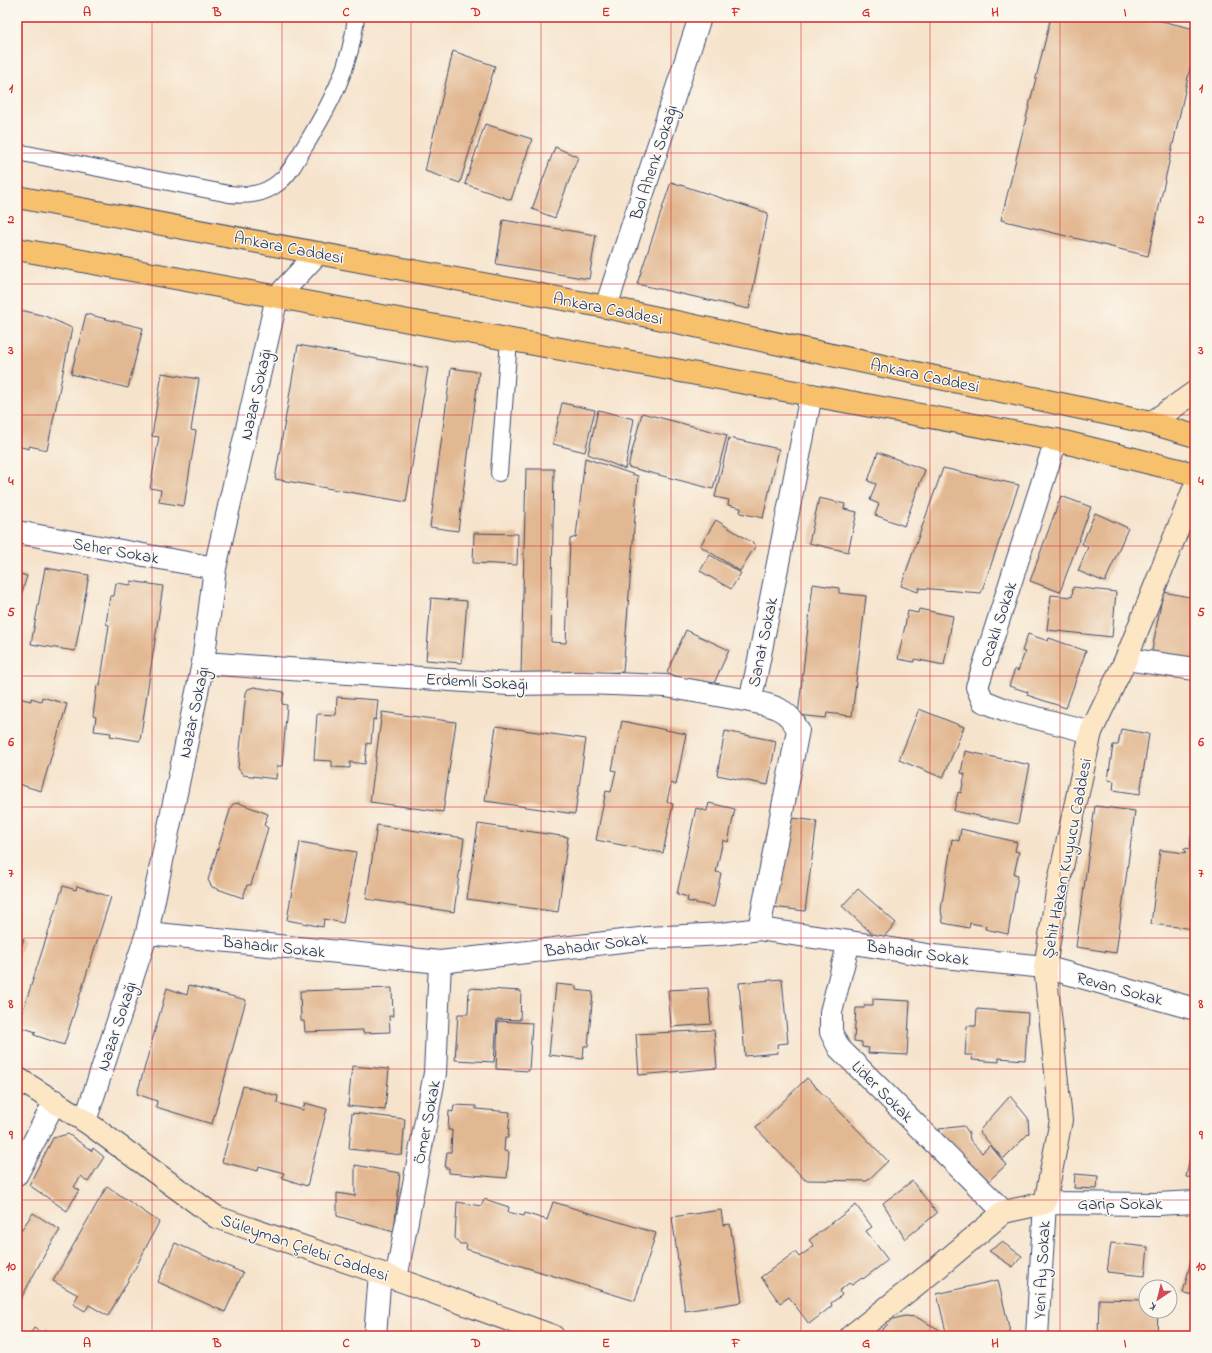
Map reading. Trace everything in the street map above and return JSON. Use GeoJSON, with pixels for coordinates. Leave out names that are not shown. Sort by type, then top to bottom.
{"type":"FeatureCollection","features":[{"type":"Feature","properties":{"kind":"main road","name":"Ankara Caddesi"},"geometry":{"type":"LineString","coordinates":[[17,197],[606,307],[1151,423],[1195,436]]}},
{"type":"Feature","properties":{"kind":"main road"},"geometry":{"type":"LineString","coordinates":[[17,249],[1056,440],[1195,474]]}},
{"type":"Feature","properties":{"kind":"street","name":"Bol Ahenk Sokağı"},"geometry":{"type":"LineString","coordinates":[[606,307],[700,17]]}},
{"type":"Feature","properties":{"kind":"street"},"geometry":{"type":"LineString","coordinates":[[277,297],[318,253]]}},
{"type":"Feature","properties":{"kind":"street","name":"Nazar Sokağı"},"geometry":{"type":"LineString","coordinates":[[84,1121],[147,934],[203,663],[215,568],[277,297]]}},
{"type":"Feature","properties":{"kind":"street"},"geometry":{"type":"LineString","coordinates":[[1151,423],[1195,392]]}},
{"type":"Feature","properties":{"kind":"street","name":"Sanat Sokak"},"geometry":{"type":"LineString","coordinates":[[759,929],[798,730],[794,720],[779,709],[750,701],[759,662],[811,395]]}},
{"type":"Feature","properties":{"kind":"street","name":"Ocaklı Sokak"},"geometry":{"type":"LineString","coordinates":[[1056,440],[977,687],[983,701],[1006,710],[1091,732]]}},
{"type":"Feature","properties":{"kind":"street","name":"Şehit Hakan Kuyucu Caddesi"},"geometry":{"type":"LineString","coordinates":[[1045,1203],[1061,1120],[1045,967],[1058,886],[1091,732],[1126,659],[1195,486]]}},
{"type":"Feature","properties":{"kind":"street","name":"Seher Sokak"},"geometry":{"type":"LineString","coordinates":[[17,532],[215,568]]}},
{"type":"Feature","properties":{"kind":"street"},"geometry":{"type":"LineString","coordinates":[[1126,659],[1195,669]]}},
{"type":"Feature","properties":{"kind":"street","name":"Erdemli Sokağı"},"geometry":{"type":"LineString","coordinates":[[203,663],[509,684],[666,686],[750,701]]}},
{"type":"Feature","properties":{"kind":"street","name":"Bahadır Sokak"},"geometry":{"type":"LineString","coordinates":[[147,934],[440,962],[648,938],[722,934],[759,929],[933,956],[1045,967]]}},
{"type":"Feature","properties":{"kind":"street","name":"Lider Sokak"},"geometry":{"type":"LineString","coordinates":[[849,942],[831,1012],[831,1032],[839,1048],[1004,1212]]}},
{"type":"Feature","properties":{"kind":"street","name":"Ömer Sokak"},"geometry":{"type":"LineString","coordinates":[[375,1336],[435,1073],[440,962]]}},
{"type":"Feature","properties":{"kind":"street","name":"Revan Sokak"},"geometry":{"type":"LineString","coordinates":[[1045,967],[1195,1009]]}},
{"type":"Feature","properties":{"kind":"street","name":"Süleyman Çelebi Caddesi"},"geometry":{"type":"LineString","coordinates":[[17,1078],[84,1121],[216,1217],[388,1276],[553,1336]]}},
{"type":"Feature","properties":{"kind":"street"},"geometry":{"type":"LineString","coordinates":[[17,1174],[55,1101]]}},
{"type":"Feature","properties":{"kind":"street","name":"Garip Sokak"},"geometry":{"type":"LineString","coordinates":[[1045,1203],[1157,1204],[1195,1202]]}},
{"type":"Feature","properties":{"kind":"street"},"geometry":{"type":"LineString","coordinates":[[851,1336],[936,1269],[1004,1212],[1045,1203]]}},
{"type":"Feature","properties":{"kind":"street","name":"Yeni Ay Sokak"},"geometry":{"type":"LineString","coordinates":[[1037,1336],[1045,1203]]}},
{"type":"Feature","properties":{"kind":"lane"},"geometry":{"type":"LineString","coordinates":[[17,152],[229,194],[243,196],[256,194],[269,189],[286,176],[326,111],[339,86],[353,40],[356,17]]}},
{"type":"Feature","properties":{"kind":"lane"},"geometry":{"type":"LineString","coordinates":[[499,473],[509,340]]}},
{"type":"Feature","properties":{"kind":"building"},"geometry":{"type":"Polygon","coordinates":[[[1051,17],[1144,17],[1195,29],[1195,46],[1148,256],[1001,220],[1051,17]]]}},
{"type":"Feature","properties":{"kind":"building"},"geometry":{"type":"Polygon","coordinates":[[[453,51],[495,66],[460,183],[425,171],[453,51]]]}},
{"type":"Feature","properties":{"kind":"building"},"geometry":{"type":"Polygon","coordinates":[[[485,124],[532,139],[511,200],[465,184],[485,124]]]}},
{"type":"Feature","properties":{"kind":"building"},"geometry":{"type":"Polygon","coordinates":[[[555,147],[578,157],[555,218],[532,209],[555,147]]]}},
{"type":"Feature","properties":{"kind":"building"},"geometry":{"type":"Polygon","coordinates":[[[671,182],[768,213],[749,309],[637,284],[671,182]]]}},
{"type":"Feature","properties":{"kind":"building"},"geometry":{"type":"Polygon","coordinates":[[[503,220],[596,235],[589,279],[496,264],[503,220]]]}},
{"type":"Feature","properties":{"kind":"building"},"geometry":{"type":"Polygon","coordinates":[[[17,311],[25,311],[45,316],[72,328],[47,450],[29,446],[29,449],[17,446],[17,311]]]}},
{"type":"Feature","properties":{"kind":"building"},"geometry":{"type":"Polygon","coordinates":[[[86,314],[143,328],[128,388],[71,374],[86,314]]]}},
{"type":"Feature","properties":{"kind":"building"},"geometry":{"type":"Polygon","coordinates":[[[298,345],[428,368],[406,502],[275,479],[298,345]]]}},
{"type":"Feature","properties":{"kind":"building"},"geometry":{"type":"Polygon","coordinates":[[[451,368],[479,372],[458,531],[430,527],[451,368]]]}},
{"type":"Feature","properties":{"kind":"building"},"geometry":{"type":"Polygon","coordinates":[[[162,373],[199,379],[191,430],[196,431],[184,506],[159,502],[161,490],[150,488],[159,437],[152,436],[162,373]]]}},
{"type":"Feature","properties":{"kind":"building"},"geometry":{"type":"Polygon","coordinates":[[[562,403],[595,410],[585,452],[553,444],[562,403]]]}},
{"type":"Feature","properties":{"kind":"building"},"geometry":{"type":"Polygon","coordinates":[[[598,410],[634,419],[625,469],[588,454],[598,410]]]}},
{"type":"Feature","properties":{"kind":"building"},"geometry":{"type":"Polygon","coordinates":[[[642,413],[727,435],[713,489],[628,467],[642,413]]]}},
{"type":"Feature","properties":{"kind":"building"},"geometry":{"type":"Polygon","coordinates":[[[729,438],[779,449],[763,518],[740,513],[741,508],[728,505],[729,500],[715,497],[729,438]]]}},
{"type":"Feature","properties":{"kind":"building"},"geometry":{"type":"Polygon","coordinates":[[[878,452],[925,470],[904,526],[875,515],[879,504],[870,500],[876,484],[868,481],[878,452]]]}},
{"type":"Feature","properties":{"kind":"building"},"geometry":{"type":"Polygon","coordinates":[[[585,458],[638,476],[623,672],[521,675],[526,469],[554,469],[551,642],[566,643],[570,539],[576,537],[585,458]]]}},
{"type":"Feature","properties":{"kind":"building"},"geometry":{"type":"Polygon","coordinates":[[[943,468],[1019,485],[981,593],[919,588],[918,592],[901,586],[943,468]]]}},
{"type":"Feature","properties":{"kind":"building"},"geometry":{"type":"Polygon","coordinates":[[[1061,496],[1091,507],[1060,592],[1030,581],[1061,496]]]}},
{"type":"Feature","properties":{"kind":"building"},"geometry":{"type":"Polygon","coordinates":[[[819,498],[845,504],[844,509],[857,512],[848,552],[809,543],[819,498]]]}},
{"type":"Feature","properties":{"kind":"building"},"geometry":{"type":"Polygon","coordinates":[[[1095,513],[1128,528],[1105,582],[1078,571],[1088,547],[1082,544],[1095,513]]]}},
{"type":"Feature","properties":{"kind":"building"},"geometry":{"type":"Polygon","coordinates":[[[716,520],[756,545],[740,571],[700,546],[716,520]]]}},
{"type":"Feature","properties":{"kind":"building"},"geometry":{"type":"Polygon","coordinates":[[[474,533],[518,534],[517,565],[473,563],[474,533]]]}},
{"type":"Feature","properties":{"kind":"building"},"geometry":{"type":"Polygon","coordinates":[[[710,555],[741,573],[731,589],[700,571],[710,555]]]}},
{"type":"Feature","properties":{"kind":"building"},"geometry":{"type":"Polygon","coordinates":[[[45,568],[89,575],[75,651],[31,644],[45,568]]]}},
{"type":"Feature","properties":{"kind":"building"},"geometry":{"type":"Polygon","coordinates":[[[17,573],[27,576],[17,609],[17,573]]]}},
{"type":"Feature","properties":{"kind":"building"},"geometry":{"type":"Polygon","coordinates":[[[131,581],[163,586],[140,741],[110,736],[111,733],[94,731],[96,717],[93,716],[97,685],[100,686],[109,625],[106,624],[110,596],[114,596],[116,583],[131,585],[131,581]]]}},
{"type":"Feature","properties":{"kind":"building"},"geometry":{"type":"Polygon","coordinates":[[[813,584],[839,588],[839,593],[866,596],[852,716],[827,713],[826,718],[798,715],[813,584]]]}},
{"type":"Feature","properties":{"kind":"building"},"geometry":{"type":"Polygon","coordinates":[[[1073,587],[1116,592],[1112,637],[1047,630],[1051,595],[1072,597],[1073,587]]]}},
{"type":"Feature","properties":{"kind":"building"},"geometry":{"type":"Polygon","coordinates":[[[1163,592],[1195,598],[1195,665],[1151,656],[1163,592]]]}},
{"type":"Feature","properties":{"kind":"building"},"geometry":{"type":"Polygon","coordinates":[[[431,598],[467,601],[462,663],[426,660],[431,598]]]}},
{"type":"Feature","properties":{"kind":"building"},"geometry":{"type":"Polygon","coordinates":[[[919,609],[953,616],[944,665],[914,659],[914,662],[898,659],[908,611],[918,613],[919,609]]]}},
{"type":"Feature","properties":{"kind":"building"},"geometry":{"type":"Polygon","coordinates":[[[686,630],[729,650],[710,692],[667,672],[686,630]]]}},
{"type":"Feature","properties":{"kind":"building"},"geometry":{"type":"Polygon","coordinates":[[[1028,634],[1048,641],[1049,638],[1086,651],[1066,708],[1027,695],[1028,692],[1009,686],[1015,669],[1018,671],[1025,652],[1022,651],[1028,634]]]}},
{"type":"Feature","properties":{"kind":"building"},"geometry":{"type":"Polygon","coordinates":[[[254,687],[284,692],[282,704],[287,705],[282,766],[277,766],[276,779],[243,775],[238,768],[246,693],[248,689],[254,687]]]}},
{"type":"Feature","properties":{"kind":"building"},"geometry":{"type":"Polygon","coordinates":[[[42,697],[67,704],[41,791],[18,784],[17,703],[18,698],[31,701],[31,698],[41,701],[42,697]]]}},
{"type":"Feature","properties":{"kind":"building"},"geometry":{"type":"Polygon","coordinates":[[[337,697],[378,700],[376,720],[373,719],[371,744],[367,743],[365,764],[350,762],[350,768],[332,767],[332,761],[314,760],[317,714],[336,715],[337,697]]]}},
{"type":"Feature","properties":{"kind":"building"},"geometry":{"type":"Polygon","coordinates":[[[919,709],[964,727],[943,778],[899,760],[919,709]]]}},
{"type":"Feature","properties":{"kind":"building"},"geometry":{"type":"Polygon","coordinates":[[[382,712],[456,722],[443,812],[370,802],[382,712]]]}},
{"type":"Feature","properties":{"kind":"building"},"geometry":{"type":"Polygon","coordinates":[[[622,721],[686,734],[676,785],[671,783],[667,802],[673,804],[663,853],[596,840],[606,791],[611,792],[616,771],[612,770],[622,721]]]}},
{"type":"Feature","properties":{"kind":"building"},"geometry":{"type":"Polygon","coordinates":[[[496,726],[586,739],[575,814],[485,801],[496,726]]]}},
{"type":"Feature","properties":{"kind":"building"},"geometry":{"type":"Polygon","coordinates":[[[1121,729],[1149,734],[1140,794],[1113,790],[1114,781],[1108,780],[1113,745],[1118,745],[1121,729]]]}},
{"type":"Feature","properties":{"kind":"building"},"geometry":{"type":"Polygon","coordinates":[[[725,731],[776,741],[768,785],[717,775],[725,731]]]}},
{"type":"Feature","properties":{"kind":"building"},"geometry":{"type":"Polygon","coordinates":[[[965,751],[1030,765],[1018,824],[954,811],[958,792],[961,793],[965,774],[961,773],[965,751]]]}},
{"type":"Feature","properties":{"kind":"building"},"geometry":{"type":"Polygon","coordinates":[[[239,803],[268,814],[264,825],[268,828],[251,885],[247,885],[243,898],[212,887],[208,880],[231,807],[233,804],[239,803]]]}},
{"type":"Feature","properties":{"kind":"building"},"geometry":{"type":"Polygon","coordinates":[[[709,803],[735,809],[728,842],[723,840],[716,872],[721,873],[714,907],[687,901],[688,897],[677,894],[696,808],[707,811],[709,803]]]}},
{"type":"Feature","properties":{"kind":"building"},"geometry":{"type":"Polygon","coordinates":[[[1095,806],[1135,811],[1116,953],[1076,947],[1095,806]]]}},
{"type":"Feature","properties":{"kind":"building"},"geometry":{"type":"Polygon","coordinates":[[[784,817],[817,821],[805,911],[773,907],[784,817]]]}},
{"type":"Feature","properties":{"kind":"building"},"geometry":{"type":"Polygon","coordinates":[[[478,824],[568,837],[558,912],[467,899],[478,824]]]}},
{"type":"Feature","properties":{"kind":"building"},"geometry":{"type":"Polygon","coordinates":[[[377,825],[464,838],[454,912],[366,899],[377,825]]]}},
{"type":"Feature","properties":{"kind":"building"},"geometry":{"type":"Polygon","coordinates":[[[961,829],[1017,842],[1015,851],[1019,852],[1014,874],[1018,875],[1008,934],[985,929],[986,926],[970,923],[969,928],[943,923],[941,910],[952,839],[959,841],[961,829]]]}},
{"type":"Feature","properties":{"kind":"building"},"geometry":{"type":"Polygon","coordinates":[[[1191,836],[1195,837],[1195,929],[1151,924],[1160,850],[1186,853],[1184,848],[1190,849],[1191,836]]]}},
{"type":"Feature","properties":{"kind":"building"},"geometry":{"type":"Polygon","coordinates":[[[300,842],[356,852],[343,923],[324,919],[323,927],[287,920],[300,842]]]}},
{"type":"Feature","properties":{"kind":"building"},"geometry":{"type":"Polygon","coordinates":[[[63,886],[76,890],[77,886],[111,897],[64,1045],[34,1035],[36,1032],[18,1026],[63,886]]]}},
{"type":"Feature","properties":{"kind":"building"},"geometry":{"type":"Polygon","coordinates":[[[858,889],[896,923],[880,941],[842,906],[858,889]]]}},
{"type":"Feature","properties":{"kind":"building"},"geometry":{"type":"Polygon","coordinates":[[[17,937],[24,939],[17,959],[17,937]]]}},
{"type":"Feature","properties":{"kind":"building"},"geometry":{"type":"Polygon","coordinates":[[[782,979],[788,1043],[777,1044],[778,1053],[745,1056],[739,983],[782,979]]]}},
{"type":"Feature","properties":{"kind":"building"},"geometry":{"type":"Polygon","coordinates":[[[556,984],[576,986],[576,990],[593,992],[588,1046],[584,1046],[583,1059],[549,1055],[556,984]]]}},
{"type":"Feature","properties":{"kind":"building"},"geometry":{"type":"Polygon","coordinates":[[[189,985],[246,1000],[212,1124],[156,1107],[157,1101],[137,1094],[167,988],[187,995],[189,985]]]}},
{"type":"Feature","properties":{"kind":"building"},"geometry":{"type":"Polygon","coordinates":[[[392,988],[393,1016],[389,1016],[390,1032],[363,1033],[363,1030],[305,1032],[304,1021],[301,1021],[300,991],[392,988]]]}},
{"type":"Feature","properties":{"kind":"building"},"geometry":{"type":"Polygon","coordinates":[[[469,988],[521,991],[520,1020],[497,1019],[494,1062],[455,1060],[458,1014],[468,1014],[469,988]]]}},
{"type":"Feature","properties":{"kind":"building"},"geometry":{"type":"Polygon","coordinates":[[[708,988],[711,1024],[671,1027],[668,990],[708,988]]]}},
{"type":"Feature","properties":{"kind":"building"},"geometry":{"type":"Polygon","coordinates":[[[873,999],[910,1001],[907,1055],[868,1053],[869,1048],[862,1047],[862,1042],[854,1041],[856,1008],[864,1008],[865,1005],[873,1005],[873,999]]]}},
{"type":"Feature","properties":{"kind":"building"},"geometry":{"type":"Polygon","coordinates":[[[977,1009],[1028,1013],[1025,1060],[999,1058],[999,1062],[972,1060],[973,1055],[965,1055],[967,1026],[976,1026],[977,1009]]]}},
{"type":"Feature","properties":{"kind":"building"},"geometry":{"type":"Polygon","coordinates":[[[498,1021],[532,1023],[529,1071],[496,1069],[498,1021]]]}},
{"type":"Feature","properties":{"kind":"building"},"geometry":{"type":"Polygon","coordinates":[[[714,1030],[717,1068],[639,1075],[636,1034],[714,1030]]]}},
{"type":"Feature","properties":{"kind":"building"},"geometry":{"type":"Polygon","coordinates":[[[352,1066],[389,1069],[385,1110],[348,1106],[352,1066]]]}},
{"type":"Feature","properties":{"kind":"building"},"geometry":{"type":"Polygon","coordinates":[[[807,1078],[888,1161],[867,1181],[805,1180],[756,1128],[807,1078]]]}},
{"type":"Feature","properties":{"kind":"building"},"geometry":{"type":"Polygon","coordinates":[[[243,1086],[278,1096],[277,1103],[303,1110],[305,1103],[327,1109],[307,1186],[282,1178],[284,1173],[259,1166],[258,1171],[222,1162],[243,1086]]]}},
{"type":"Feature","properties":{"kind":"building"},"geometry":{"type":"Polygon","coordinates":[[[1010,1096],[1028,1118],[1029,1133],[1003,1159],[979,1131],[1010,1096]]]}},
{"type":"Feature","properties":{"kind":"building"},"geometry":{"type":"Polygon","coordinates":[[[454,1105],[476,1106],[476,1109],[510,1112],[508,1138],[505,1138],[504,1151],[509,1152],[507,1178],[449,1173],[449,1168],[445,1168],[447,1152],[451,1152],[452,1130],[448,1130],[449,1111],[453,1112],[454,1105]]]}},
{"type":"Feature","properties":{"kind":"building"},"geometry":{"type":"Polygon","coordinates":[[[352,1113],[405,1119],[402,1155],[349,1149],[352,1113]]]}},
{"type":"Feature","properties":{"kind":"building"},"geometry":{"type":"Polygon","coordinates":[[[964,1126],[969,1133],[970,1140],[982,1153],[990,1145],[1006,1165],[982,1187],[936,1136],[941,1133],[939,1129],[964,1126]]]}},
{"type":"Feature","properties":{"kind":"building"},"geometry":{"type":"Polygon","coordinates":[[[68,1134],[92,1151],[93,1148],[104,1157],[88,1182],[81,1176],[74,1187],[79,1190],[67,1211],[29,1185],[53,1138],[68,1134]]]}},
{"type":"Feature","properties":{"kind":"building"},"geometry":{"type":"Polygon","coordinates":[[[1193,1141],[1195,1141],[1195,1178],[1186,1177],[1193,1141]]]}},
{"type":"Feature","properties":{"kind":"building"},"geometry":{"type":"Polygon","coordinates":[[[355,1165],[400,1173],[394,1232],[337,1216],[337,1193],[355,1196],[355,1165]]]}},
{"type":"Feature","properties":{"kind":"building"},"geometry":{"type":"Polygon","coordinates":[[[1075,1174],[1098,1176],[1097,1189],[1074,1188],[1075,1174]]]}},
{"type":"Feature","properties":{"kind":"building"},"geometry":{"type":"Polygon","coordinates":[[[912,1181],[937,1213],[905,1239],[883,1203],[912,1181]]]}},
{"type":"Feature","properties":{"kind":"building"},"geometry":{"type":"Polygon","coordinates":[[[107,1186],[159,1222],[108,1316],[89,1305],[85,1311],[73,1304],[78,1295],[53,1281],[107,1186]]]}},
{"type":"Feature","properties":{"kind":"building"},"geometry":{"type":"Polygon","coordinates":[[[484,1199],[509,1207],[508,1212],[524,1216],[525,1213],[547,1220],[553,1202],[656,1233],[635,1301],[466,1249],[467,1244],[460,1244],[455,1238],[457,1202],[481,1206],[484,1199]]]}},
{"type":"Feature","properties":{"kind":"building"},"geometry":{"type":"Polygon","coordinates":[[[856,1205],[872,1227],[866,1231],[888,1260],[863,1279],[862,1278],[852,1285],[849,1283],[839,1291],[842,1295],[831,1303],[832,1306],[809,1324],[789,1297],[780,1303],[761,1277],[795,1252],[799,1257],[814,1246],[809,1240],[856,1205]]]}},
{"type":"Feature","properties":{"kind":"building"},"geometry":{"type":"Polygon","coordinates":[[[721,1210],[723,1225],[730,1224],[742,1302],[685,1311],[672,1217],[721,1210]]]}},
{"type":"Feature","properties":{"kind":"building"},"geometry":{"type":"Polygon","coordinates":[[[33,1213],[60,1230],[46,1252],[17,1306],[17,1236],[33,1213]]]}},
{"type":"Feature","properties":{"kind":"building"},"geometry":{"type":"Polygon","coordinates":[[[1002,1242],[1022,1256],[1013,1267],[989,1251],[1002,1242]]]}},
{"type":"Feature","properties":{"kind":"building"},"geometry":{"type":"Polygon","coordinates":[[[175,1243],[243,1273],[225,1312],[158,1282],[175,1243]]]}},
{"type":"Feature","properties":{"kind":"building"},"geometry":{"type":"Polygon","coordinates":[[[1111,1243],[1148,1247],[1145,1276],[1107,1272],[1111,1243]]]}},
{"type":"Feature","properties":{"kind":"building"},"geometry":{"type":"Polygon","coordinates":[[[1193,1252],[1195,1252],[1195,1295],[1183,1293],[1193,1252]]]}},
{"type":"Feature","properties":{"kind":"building"},"geometry":{"type":"Polygon","coordinates":[[[998,1280],[1011,1336],[947,1336],[937,1294],[998,1280]]]}},
{"type":"Feature","properties":{"kind":"building"},"geometry":{"type":"Polygon","coordinates":[[[1099,1299],[1138,1300],[1138,1319],[1158,1319],[1157,1336],[1098,1336],[1099,1299]]]}},
{"type":"Feature","properties":{"kind":"building"},"geometry":{"type":"Polygon","coordinates":[[[905,1316],[916,1317],[940,1330],[935,1336],[876,1336],[893,1319],[905,1316]]]}},
{"type":"Feature","properties":{"kind":"building"},"geometry":{"type":"Polygon","coordinates":[[[34,1328],[42,1333],[45,1330],[56,1336],[29,1336],[34,1328]]]}}]}
